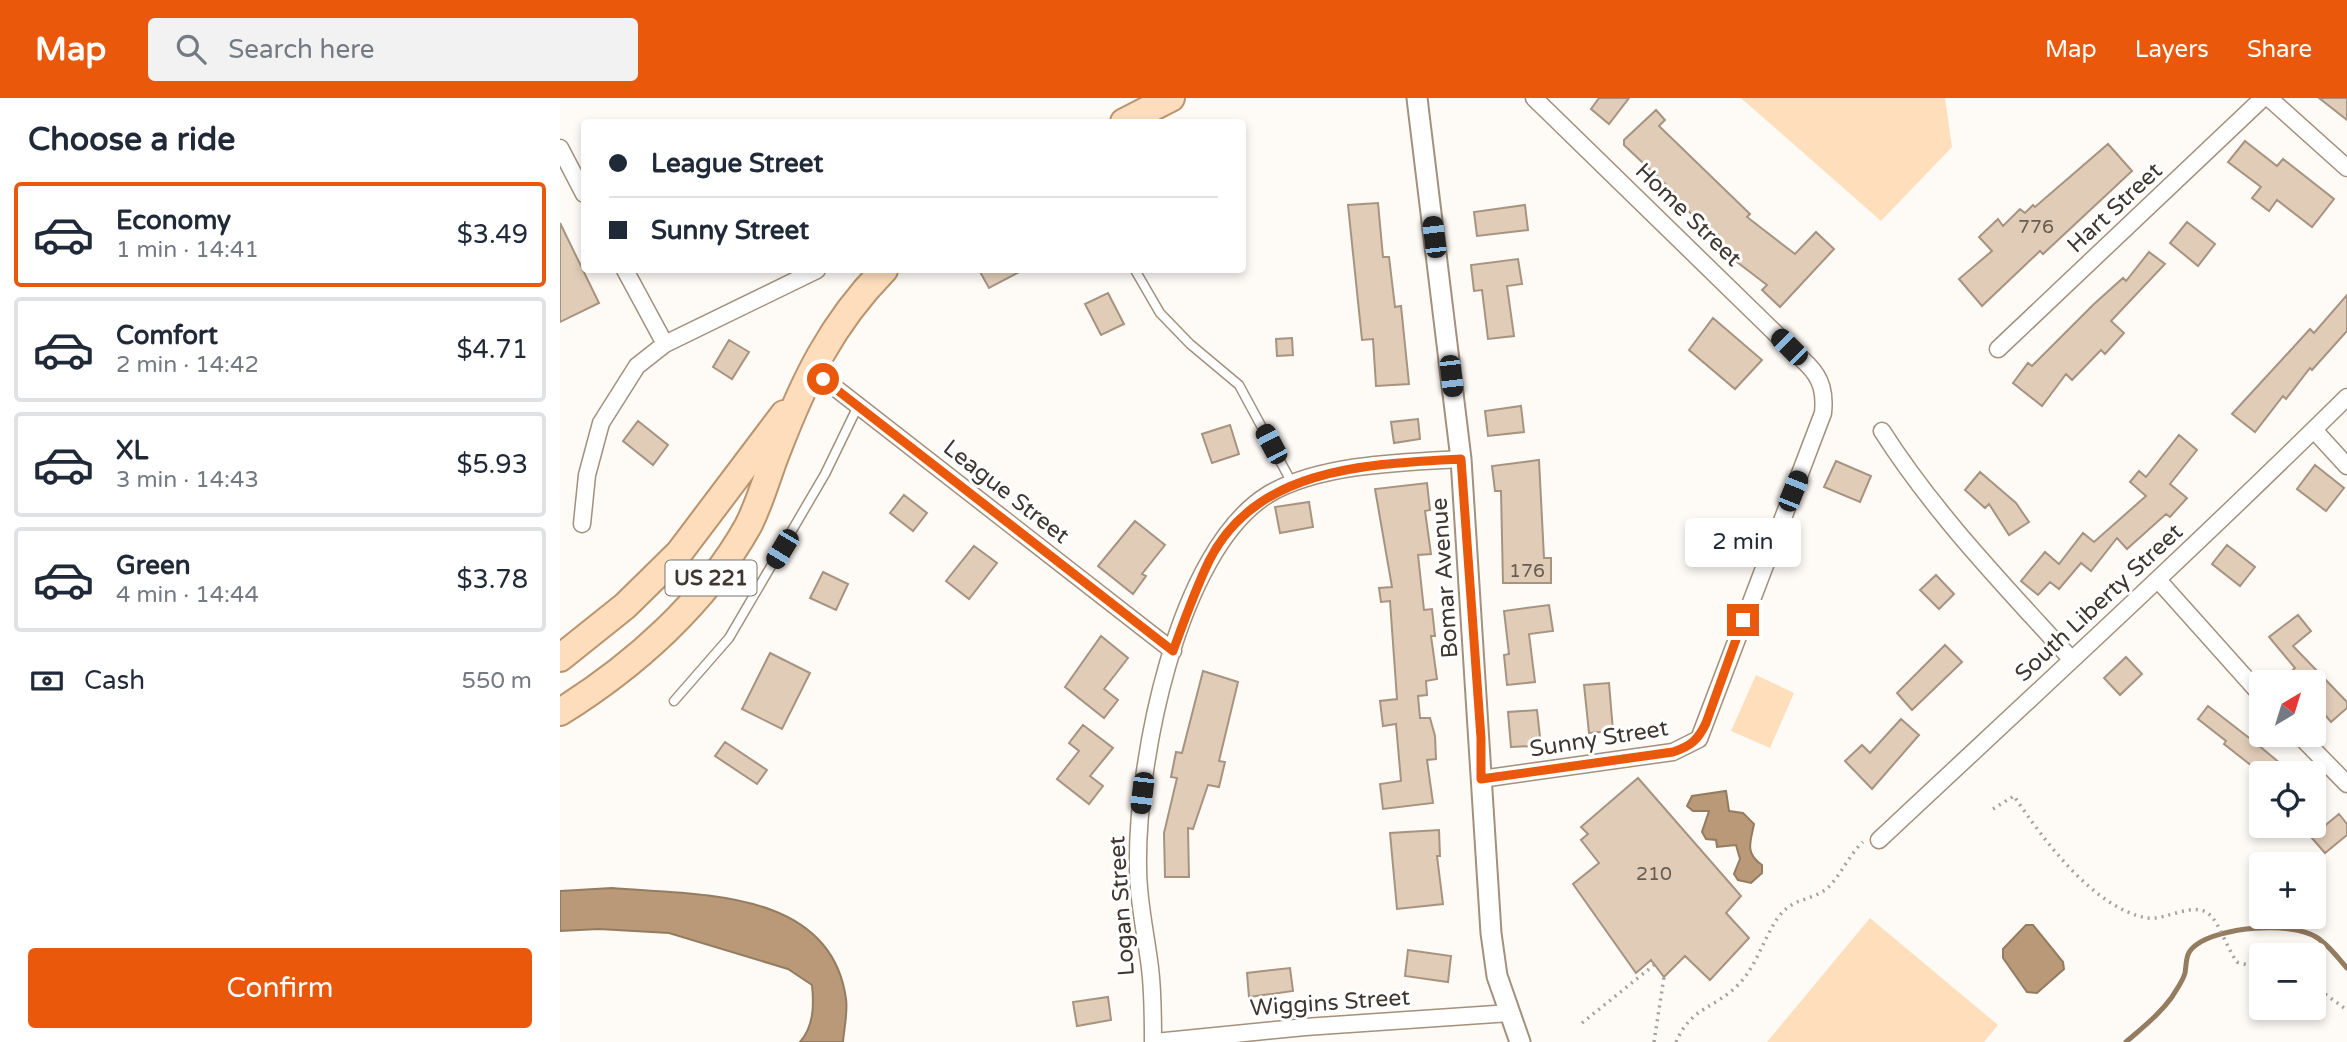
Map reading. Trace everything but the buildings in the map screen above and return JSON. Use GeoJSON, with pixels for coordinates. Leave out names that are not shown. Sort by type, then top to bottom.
{"type":"FeatureCollection","features":[{"type":"Feature","properties":{"kind":"main road"},"geometry":{"type":"LineString","coordinates":[[1130,119],[1171,98]]}},
{"type":"Feature","properties":{"kind":"main road","name":"US 221"},"geometry":{"type":"LineString","coordinates":[[560,712],[630,663],[662,635],[723,564],[748,525],[811,369],[843,317],[881,273]]}},
{"type":"Feature","properties":{"kind":"main road","name":"US 221"},"geometry":{"type":"LineString","coordinates":[[560,658],[625,606],[678,553],[713,511],[751,453],[798,397]]}},
{"type":"Feature","properties":{"kind":"street","name":"Bomar Avenue"},"geometry":{"type":"LineString","coordinates":[[1417,98],[1461,459],[1481,738],[1491,933],[1497,976],[1520,1042]]}},
{"type":"Feature","properties":{"kind":"street","name":"Home Street"},"geometry":{"type":"LineString","coordinates":[[1534,98],[1808,365]]}},
{"type":"Feature","properties":{"kind":"street","name":"Hart Street"},"geometry":{"type":"LineString","coordinates":[[1998,349],[2263,98]]}},
{"type":"Feature","properties":{"kind":"street"},"geometry":{"type":"LineString","coordinates":[[2269,98],[2347,168]]}},
{"type":"Feature","properties":{"kind":"street"},"geometry":{"type":"LineString","coordinates":[[560,148],[581,188]]}},
{"type":"Feature","properties":{"kind":"street"},"geometry":{"type":"LineString","coordinates":[[627,273],[665,344]]}},
{"type":"Feature","properties":{"kind":"street"},"geometry":{"type":"LineString","coordinates":[[582,524],[587,475],[601,423],[637,366],[665,344],[811,273]]}},
{"type":"Feature","properties":{"kind":"street","name":"Sunny Street"},"geometry":{"type":"LineString","coordinates":[[1481,779],[1673,752],[1699,739],[1823,413],[1822,385],[1808,365]]}},
{"type":"Feature","properties":{"kind":"street","name":"League Street"},"geometry":{"type":"LineString","coordinates":[[811,369],[1173,651]]}},
{"type":"Feature","properties":{"kind":"street","name":"South Liberty Street"},"geometry":{"type":"LineString","coordinates":[[1879,840],[2070,659],[2159,581],[2347,397]]}},
{"type":"Feature","properties":{"kind":"street"},"geometry":{"type":"LineString","coordinates":[[2314,430],[2347,466]]}},
{"type":"Feature","properties":{"kind":"street"},"geometry":{"type":"LineString","coordinates":[[1882,431],[1911,476],[1953,528],[2070,659]]}},
{"type":"Feature","properties":{"kind":"street","name":"Logan Street"},"geometry":{"type":"LineString","coordinates":[[1154,1042],[1150,967],[1138,869],[1139,820],[1155,710],[1194,596],[1220,544],[1249,509],[1292,483],[1353,470],[1461,459]]}},
{"type":"Feature","properties":{"kind":"street"},"geometry":{"type":"LineString","coordinates":[[2159,581],[2249,682]]}},
{"type":"Feature","properties":{"kind":"street"},"geometry":{"type":"LineString","coordinates":[[2312,747],[2347,784]]}},
{"type":"Feature","properties":{"kind":"street","name":"Wiggins Street"},"geometry":{"type":"LineString","coordinates":[[1154,1042],[1305,1027],[1510,1013]]}},
{"type":"Feature","properties":{"kind":"lane"},"geometry":{"type":"LineString","coordinates":[[1137,273],[1160,313],[1190,344],[1239,385],[1292,483]]}},
{"type":"Feature","properties":{"kind":"lane"},"geometry":{"type":"LineString","coordinates":[[674,701],[729,638],[825,474],[858,406]]}},
{"type":"Feature","properties":{"kind":"path"},"geometry":{"type":"LineString","coordinates":[[1993,810],[2014,796],[2046,843],[2115,906],[2149,918],[2200,910],[2211,915],[2236,962],[2249,966]]}},
{"type":"Feature","properties":{"kind":"path"},"geometry":{"type":"LineString","coordinates":[[1676,1042],[1687,1020],[1738,985],[1787,907],[1801,898],[1822,892],[1831,884],[1850,854],[1871,835],[1879,840]]}},
{"type":"Feature","properties":{"kind":"path"},"geometry":{"type":"LineString","coordinates":[[1582,1023],[1654,965]]}},
{"type":"Feature","properties":{"kind":"path"},"geometry":{"type":"LineString","coordinates":[[1654,1042],[1664,976]]}},
{"type":"Feature","properties":{"kind":"path"},"geometry":{"type":"LineString","coordinates":[[2326,995],[2347,1010]]}},
{"type":"Feature","properties":{"kind":"shaded area"},"geometry":{"type":"Polygon","coordinates":[[[1741,98],[1945,98],[1952,147],[1881,221],[1741,98]]]}},
{"type":"Feature","properties":{"kind":"shaded area"},"geometry":{"type":"Polygon","coordinates":[[[1756,675],[1794,693],[1770,748],[1731,731],[1756,675]]]}},
{"type":"Feature","properties":{"kind":"shaded area"},"geometry":{"type":"Polygon","coordinates":[[[1726,791],[1729,811],[1743,813],[1754,824],[1751,851],[1762,865],[1762,873],[1751,883],[1738,880],[1734,874],[1740,859],[1736,845],[1717,847],[1716,840],[1706,839],[1702,832],[1709,811],[1693,811],[1687,806],[1692,796],[1726,791]]]}},
{"type":"Feature","properties":{"kind":"shaded area"},"geometry":{"type":"Polygon","coordinates":[[[612,888],[719,897],[755,904],[788,917],[815,936],[835,963],[846,999],[843,1042],[800,1042],[805,1036],[812,1015],[812,985],[788,969],[669,933],[599,929],[560,931],[560,891],[612,888]]]}},
{"type":"Feature","properties":{"kind":"shaded area"},"geometry":{"type":"Polygon","coordinates":[[[1870,918],[1998,1025],[1984,1042],[1767,1042],[1870,918]]]}},
{"type":"Feature","properties":{"kind":"shaded area"},"geometry":{"type":"Polygon","coordinates":[[[2026,925],[2033,925],[2063,962],[2064,969],[2037,993],[2027,992],[2003,958],[2003,949],[2026,925]]]}},
{"type":"Feature","properties":{"kind":"waterway"},"geometry":{"type":"LineString","coordinates":[[2126,1042],[2172,997],[2184,976],[2192,948],[2221,934],[2255,928],[2304,932],[2325,943],[2347,968]]}},
{"type":"Feature","properties":{"kind":"route"},"geometry":{"type":"LineString","coordinates":[[823,379],[1173,651],[1209,560],[1231,528],[1249,509],[1269,494],[1292,483],[1317,476],[1425,461],[1461,459],[1481,738],[1481,779],[1673,752],[1687,747],[1699,739],[1743,620]]}}]}
